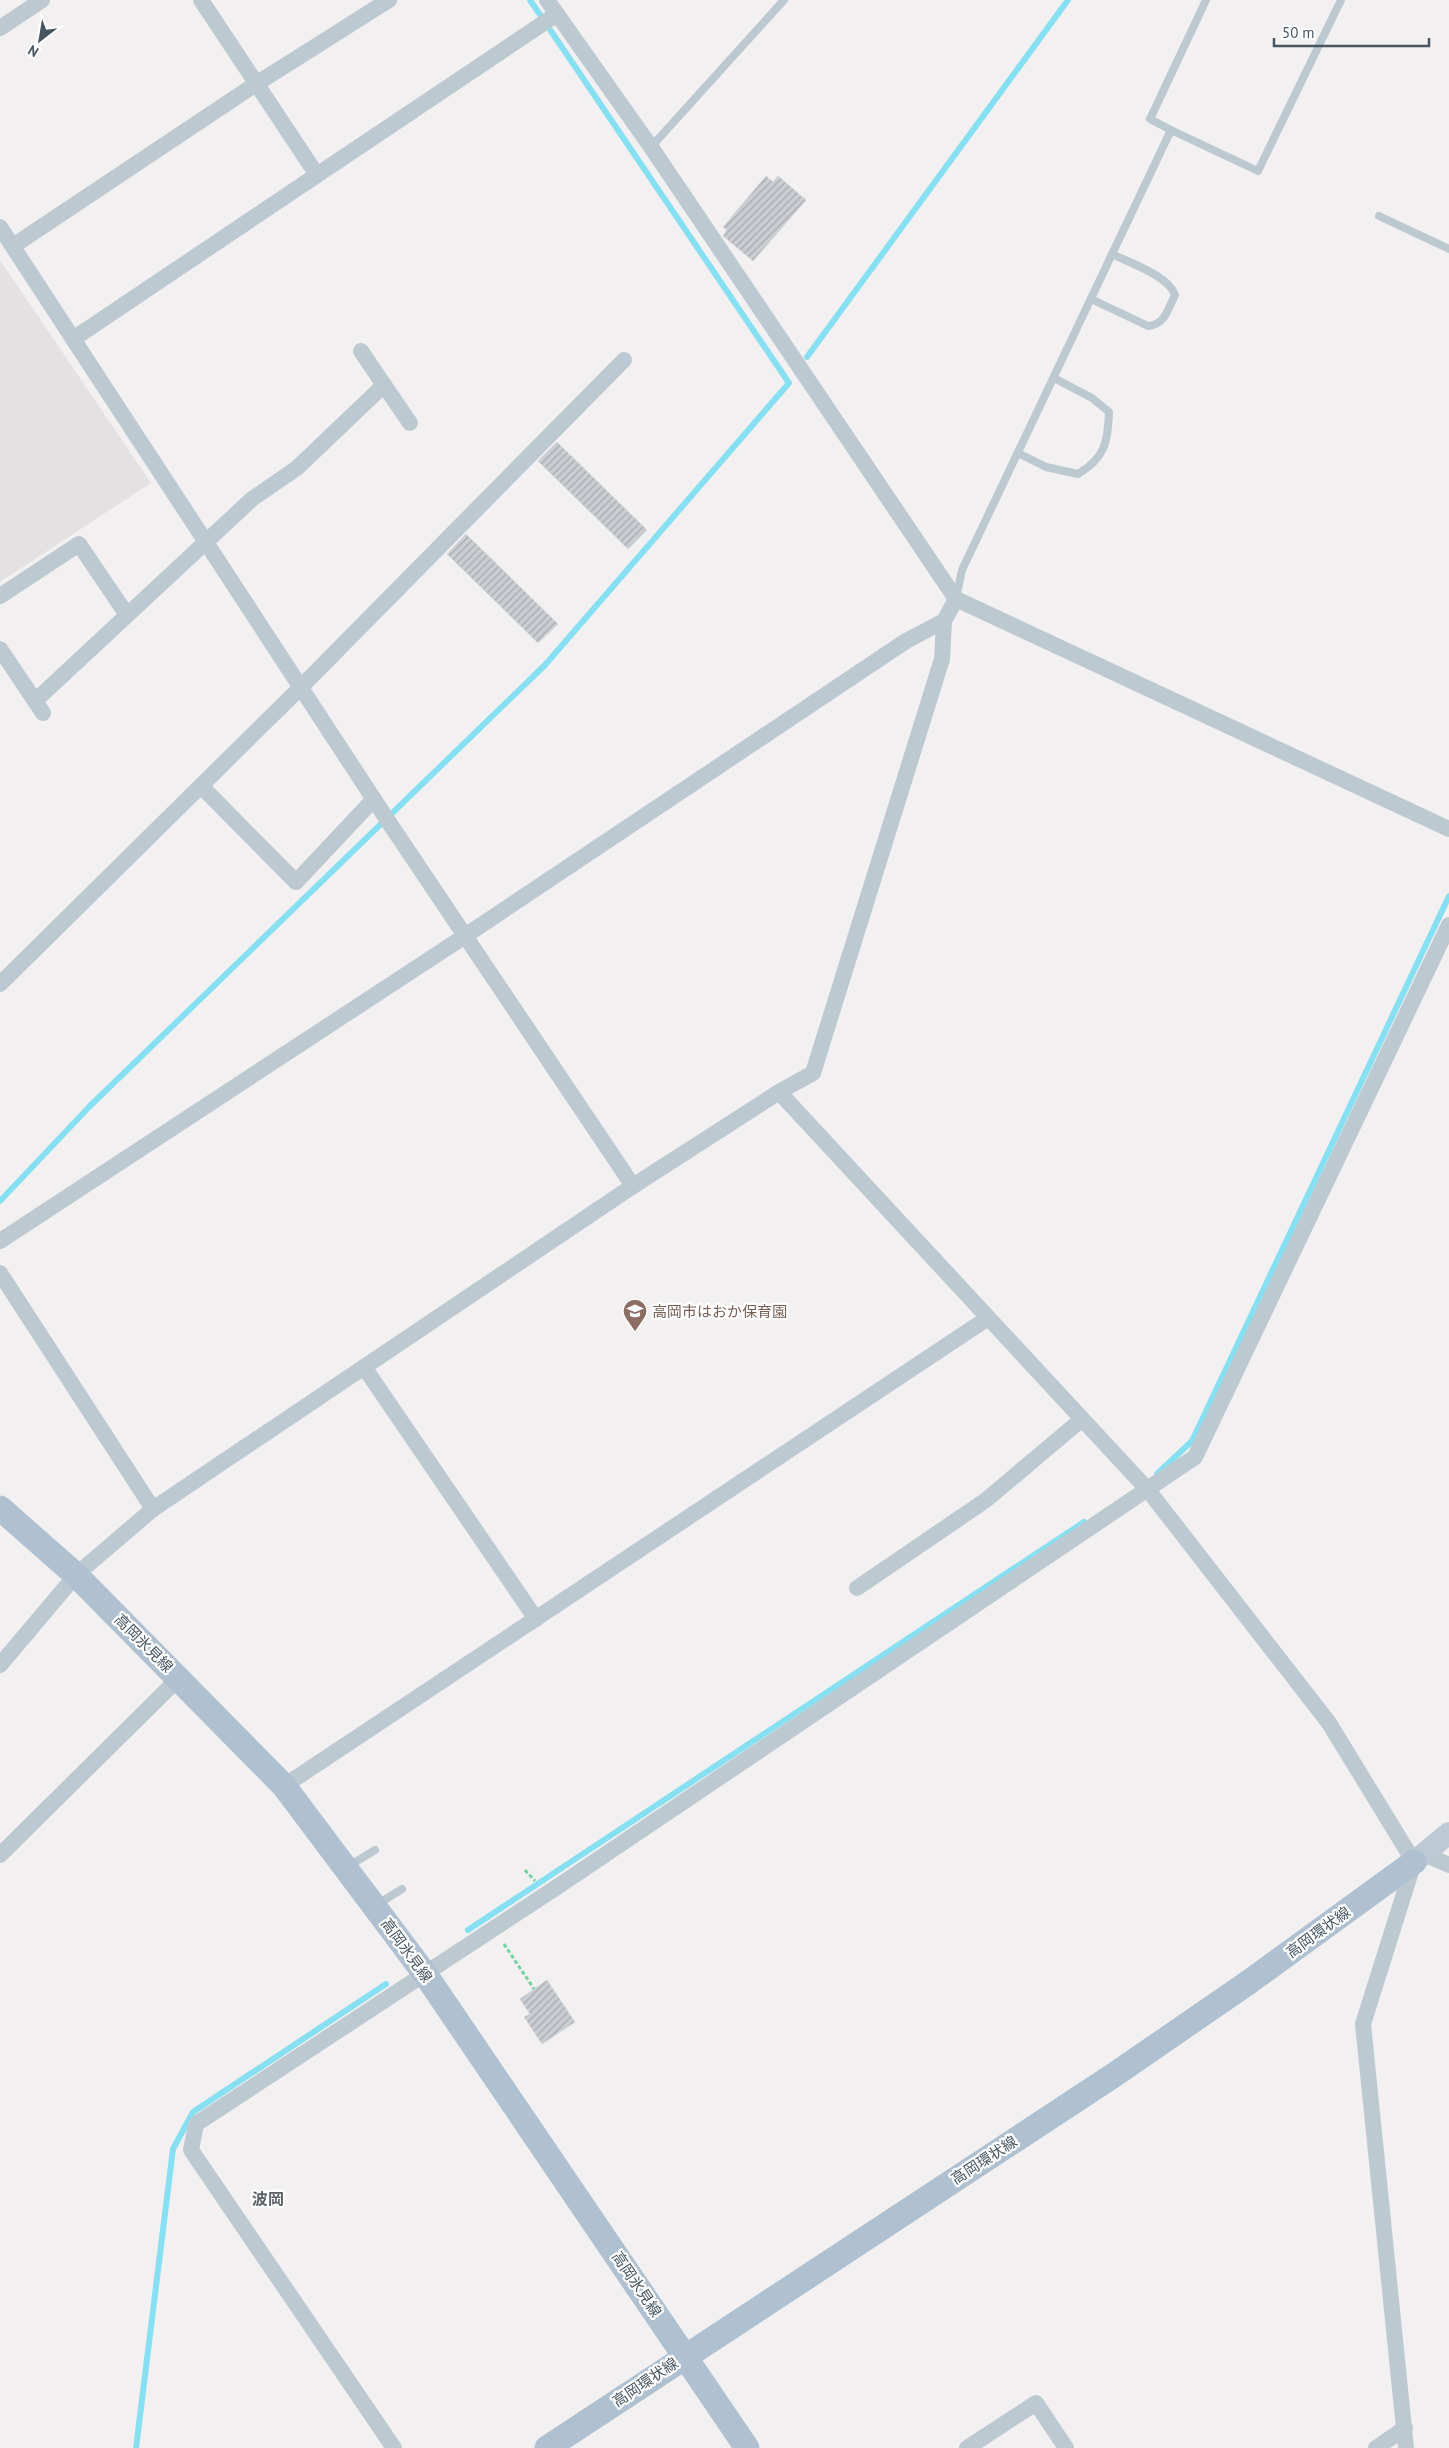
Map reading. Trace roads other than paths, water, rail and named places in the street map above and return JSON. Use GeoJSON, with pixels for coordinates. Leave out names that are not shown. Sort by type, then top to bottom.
{"type":"FeatureCollection","features":[{"type":"Feature","properties":{"kind":"main road","name":"高岡氷見線"},"geometry":{"type":"LineString","coordinates":[[0,1508],[76,1575],[284,1786],[424,1974],[747,2448]]}},
{"type":"Feature","properties":{"kind":"main road","name":"高岡環状線"},"geometry":{"type":"LineString","coordinates":[[547,2448],[685,2355],[1130,2064],[1249,1982],[1419,1858]]}},
{"type":"Feature","properties":{"kind":"street"},"geometry":{"type":"LineString","coordinates":[[0,28],[42,0]]}},
{"type":"Feature","properties":{"kind":"street"},"geometry":{"type":"LineString","coordinates":[[201,0],[317,175]]}},
{"type":"Feature","properties":{"kind":"street"},"geometry":{"type":"LineString","coordinates":[[13,246],[256,84],[389,0]]}},
{"type":"Feature","properties":{"kind":"street"},"geometry":{"type":"LineString","coordinates":[[547,0],[780,335],[956,600],[1449,830]]}},
{"type":"Feature","properties":{"kind":"street"},"geometry":{"type":"LineString","coordinates":[[74,339],[557,14]]}},
{"type":"Feature","properties":{"kind":"street"},"geometry":{"type":"LineString","coordinates":[[0,227],[390,824],[633,1186]]}},
{"type":"Feature","properties":{"kind":"street"},"geometry":{"type":"LineString","coordinates":[[361,351],[410,424]]}},
{"type":"Feature","properties":{"kind":"street"},"geometry":{"type":"LineString","coordinates":[[0,984],[301,687],[624,360]]}},
{"type":"Feature","properties":{"kind":"street"},"geometry":{"type":"LineString","coordinates":[[0,649],[39,707],[127,615],[252,499],[297,468],[384,385]]}},
{"type":"Feature","properties":{"kind":"street"},"geometry":{"type":"LineString","coordinates":[[0,596],[79,544],[127,615]]}},
{"type":"Feature","properties":{"kind":"street"},"geometry":{"type":"LineString","coordinates":[[0,1665],[76,1575],[153,1509],[633,1186],[779,1092],[813,1073],[942,659],[944,621],[956,600]]}},
{"type":"Feature","properties":{"kind":"street"},"geometry":{"type":"LineString","coordinates":[[0,1241],[465,936],[906,641],[944,621]]}},
{"type":"Feature","properties":{"kind":"street"},"geometry":{"type":"LineString","coordinates":[[201,786],[296,882],[376,802]]}},
{"type":"Feature","properties":{"kind":"street"},"geometry":{"type":"LineString","coordinates":[[394,2448],[191,2150],[196,2124],[424,1974],[459,1955],[494,1929],[527,1912],[1195,1457],[1449,925]]}},
{"type":"Feature","properties":{"kind":"street"},"geometry":{"type":"LineString","coordinates":[[779,1092],[1146,1489],[1329,1723],[1419,1858],[1449,1865]]}},
{"type":"Feature","properties":{"kind":"street"},"geometry":{"type":"LineString","coordinates":[[0,1273],[153,1509]]}},
{"type":"Feature","properties":{"kind":"street"},"geometry":{"type":"LineString","coordinates":[[284,1786],[988,1318]]}},
{"type":"Feature","properties":{"kind":"street"},"geometry":{"type":"LineString","coordinates":[[364,1367],[536,1619]]}},
{"type":"Feature","properties":{"kind":"street"},"geometry":{"type":"LineString","coordinates":[[857,1588],[986,1500],[1082,1420]]}},
{"type":"Feature","properties":{"kind":"street"},"geometry":{"type":"LineString","coordinates":[[0,1855],[179,1678]]}},
{"type":"Feature","properties":{"kind":"street"},"geometry":{"type":"LineString","coordinates":[[1406,2448],[1363,2024],[1419,1858],[1449,1833]]}},
{"type":"Feature","properties":{"kind":"street"},"geometry":{"type":"LineString","coordinates":[[967,2448],[1036,2403],[1066,2448]]}},
{"type":"Feature","properties":{"kind":"street"},"geometry":{"type":"LineString","coordinates":[[1376,2448],[1405,2428]]}},
{"type":"Feature","properties":{"kind":"lane"},"geometry":{"type":"LineString","coordinates":[[651,147],[784,0]]}},
{"type":"Feature","properties":{"kind":"lane"},"geometry":{"type":"LineString","coordinates":[[1206,0],[1150,119],[1258,171],[1340,0]]}},
{"type":"Feature","properties":{"kind":"lane"},"geometry":{"type":"LineString","coordinates":[[956,600],[962,570],[1171,130]]}},
{"type":"Feature","properties":{"kind":"lane"},"geometry":{"type":"LineString","coordinates":[[1379,216],[1449,249]]}},
{"type":"Feature","properties":{"kind":"lane"},"geometry":{"type":"LineString","coordinates":[[1091,299],[1148,326],[1156,325],[1163,321],[1175,295],[1172,287],[1160,278],[1112,254]]}},
{"type":"Feature","properties":{"kind":"lane"},"geometry":{"type":"LineString","coordinates":[[1018,452],[1046,467],[1078,474],[1100,457],[1109,432],[1109,412],[1092,398],[1054,378]]}},
{"type":"Feature","properties":{"kind":"lane"},"geometry":{"type":"LineString","coordinates":[[346,1868],[374,1850]]}},
{"type":"Feature","properties":{"kind":"lane"},"geometry":{"type":"LineString","coordinates":[[375,1906],[402,1889]]}},
{"type":"Feature","properties":{"kind":"waterway"},"geometry":{"type":"LineString","coordinates":[[0,1201],[90,1106],[545,665],[789,383],[530,0]]}},
{"type":"Feature","properties":{"kind":"waterway"},"geometry":{"type":"LineString","coordinates":[[807,357],[1068,0]]}},
{"type":"Feature","properties":{"kind":"waterway"},"geometry":{"type":"LineString","coordinates":[[1157,1474],[1192,1441],[1449,896]]}},
{"type":"Feature","properties":{"kind":"waterway"},"geometry":{"type":"LineString","coordinates":[[468,1930],[1084,1522]]}},
{"type":"Feature","properties":{"kind":"waterway"},"geometry":{"type":"LineString","coordinates":[[136,2448],[173,2149],[193,2112],[386,1984]]}},
{"type":"Feature","properties":{"kind":"place","name":"高岡市はおか保育園"},"geometry":{"type":"Point","coordinates":[635,1332]}},
{"type":"Feature","properties":{"kind":"district","name":"波岡"},"geometry":{"type":"Point","coordinates":[268,2199]}}]}
